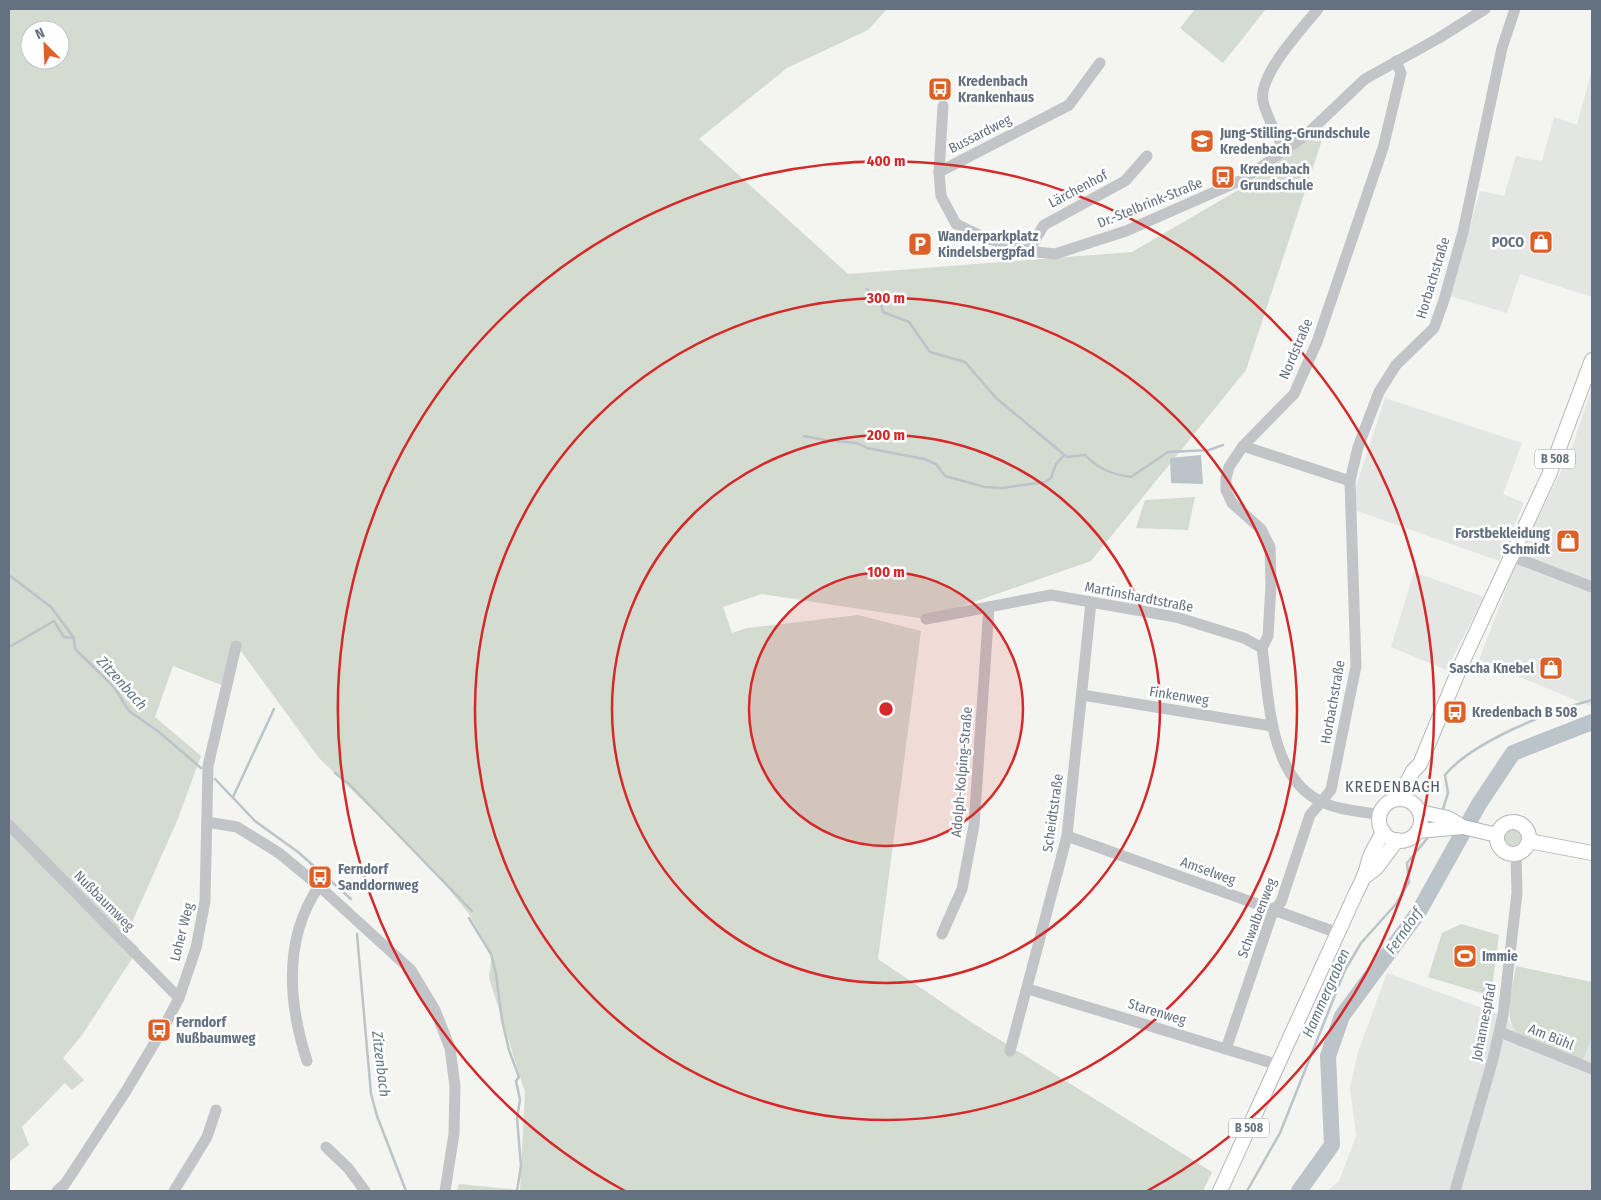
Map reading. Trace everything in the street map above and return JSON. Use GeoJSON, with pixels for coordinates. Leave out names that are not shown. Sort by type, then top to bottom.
{"type":"FeatureCollection","features":[{"type":"Feature","properties":{"kind":"main road","name":"B 508"},"geometry":{"type":"LineString","coordinates":[[1380,815],[1386,805],[1398,799],[1413,771],[1420,764],[1457,673],[1549,475],[1592,360]]}},
{"type":"Feature","properties":{"kind":"main road","name":"B 508"},"geometry":{"type":"LineString","coordinates":[[1418,831],[1420,825],[1416,808],[1421,773],[1420,764]]}},
{"type":"Feature","properties":{"kind":"main road"},"geometry":{"type":"LineString","coordinates":[[1398,799],[1416,808],[1448,818],[1463,827],[1497,835]]}},
{"type":"Feature","properties":{"kind":"main road"},"geometry":{"type":"LineString","coordinates":[[1380,815],[1380,824],[1383,831],[1388,836],[1397,840],[1408,839],[1418,831],[1463,827]]}},
{"type":"Feature","properties":{"kind":"main road"},"geometry":{"type":"LineString","coordinates":[[1516,822],[1527,829],[1529,841],[1525,849],[1516,854],[1510,854],[1502,849],[1498,843],[1497,835],[1504,824],[1516,822]]}},
{"type":"Feature","properties":{"kind":"main road","name":"B 508"},"geometry":{"type":"LineString","coordinates":[[1220,1191],[1367,874],[1370,858],[1377,847],[1383,831]]}},
{"type":"Feature","properties":{"kind":"main road","name":"B 508"},"geometry":{"type":"LineString","coordinates":[[1367,874],[1377,867],[1397,840]]}},
{"type":"Feature","properties":{"kind":"main road"},"geometry":{"type":"LineString","coordinates":[[1529,841],[1592,854]]}},
{"type":"Feature","properties":{"kind":"street"},"geometry":{"type":"LineString","coordinates":[[1284,151],[1263,101],[1262,88],[1288,47],[1318,9]]}},
{"type":"Feature","properties":{"kind":"street","name":"Dr.-Stelbrink-Straße"},"geometry":{"type":"LineString","coordinates":[[943,106],[939,172],[940,196],[956,224],[983,237],[1028,251],[1055,254],[1126,231],[1244,179],[1306,135],[1365,79],[1439,38],[1485,9]]}},
{"type":"Feature","properties":{"kind":"street","name":"Horbachstraße"},"geometry":{"type":"LineString","coordinates":[[1321,802],[1331,790],[1356,666],[1350,481],[1358,447],[1379,392],[1396,366],[1434,328],[1444,300],[1462,232],[1502,48],[1515,9]]}},
{"type":"Feature","properties":{"kind":"street","name":"Nordstraße"},"geometry":{"type":"LineString","coordinates":[[1262,648],[1268,636],[1271,585],[1270,547],[1261,529],[1236,508],[1226,490],[1229,467],[1243,446],[1294,394],[1317,342],[1383,148],[1401,73],[1396,61]]}},
{"type":"Feature","properties":{"kind":"street","name":"Bussardweg"},"geometry":{"type":"LineString","coordinates":[[939,172],[1069,105],[1100,63]]}},
{"type":"Feature","properties":{"kind":"street","name":"Lärchenhof"},"geometry":{"type":"LineString","coordinates":[[1028,251],[1044,225],[1125,181],[1147,156]]}},
{"type":"Feature","properties":{"kind":"street"},"geometry":{"type":"LineString","coordinates":[[1243,446],[1350,481]]}},
{"type":"Feature","properties":{"kind":"street"},"geometry":{"type":"LineString","coordinates":[[1511,556],[1592,587]]}},
{"type":"Feature","properties":{"kind":"street","name":"Martinshardtstraße"},"geometry":{"type":"LineString","coordinates":[[926,619],[1051,595],[1176,617],[1244,638],[1262,648]]}},
{"type":"Feature","properties":{"kind":"street","name":"Scheidtstraße"},"geometry":{"type":"LineString","coordinates":[[1010,1051],[1028,989],[1067,836],[1091,602]]}},
{"type":"Feature","properties":{"kind":"street","name":"Adolph-Kolping-Straße"},"geometry":{"type":"LineString","coordinates":[[942,934],[962,889],[974,825],[989,606]]}},
{"type":"Feature","properties":{"kind":"street","name":"Loher Weg"},"geometry":{"type":"LineString","coordinates":[[65,1189],[142,1065],[179,998],[196,948],[205,900],[208,766],[236,646]]}},
{"type":"Feature","properties":{"kind":"street"},"geometry":{"type":"LineString","coordinates":[[1262,648],[1272,726],[1287,766],[1295,781],[1305,792],[1321,802],[1380,815]]}},
{"type":"Feature","properties":{"kind":"street","name":"Finkenweg"},"geometry":{"type":"LineString","coordinates":[[1082,695],[1272,726]]}},
{"type":"Feature","properties":{"kind":"street","name":"Schwalbenweg"},"geometry":{"type":"LineString","coordinates":[[1226,1049],[1273,911],[1281,902],[1310,815],[1321,802]]}},
{"type":"Feature","properties":{"kind":"street"},"geometry":{"type":"LineString","coordinates":[[207,822],[237,827],[278,853],[319,886],[411,970],[435,1010],[450,1048],[455,1086],[454,1134],[445,1191]]}},
{"type":"Feature","properties":{"kind":"street","name":"Nußbaumweg"},"geometry":{"type":"LineString","coordinates":[[9,825],[179,998]]}},
{"type":"Feature","properties":{"kind":"street","name":"Amselweg"},"geometry":{"type":"LineString","coordinates":[[1067,836],[1338,933]]}},
{"type":"Feature","properties":{"kind":"street","name":"Johannespfad"},"geometry":{"type":"LineString","coordinates":[[1455,1191],[1500,1032],[1517,894],[1516,854]]}},
{"type":"Feature","properties":{"kind":"street"},"geometry":{"type":"LineString","coordinates":[[307,1061],[296,1028],[293,998],[293,958],[298,927],[319,886]]}},
{"type":"Feature","properties":{"kind":"street","name":"Starenweg"},"geometry":{"type":"LineString","coordinates":[[1028,989],[1278,1064]]}},
{"type":"Feature","properties":{"kind":"street","name":"Am Bühl"},"geometry":{"type":"LineString","coordinates":[[1500,1032],[1592,1069]]}},
{"type":"Feature","properties":{"kind":"street"},"geometry":{"type":"LineString","coordinates":[[174,1191],[207,1137],[216,1110]]}},
{"type":"Feature","properties":{"kind":"street"},"geometry":{"type":"LineString","coordinates":[[326,1147],[348,1168],[365,1191]]}},
{"type":"Feature","properties":{"kind":"shaded area"},"geometry":{"type":"Polygon","coordinates":[[[9,9],[887,9],[868,30],[787,68],[699,139],[848,274],[1132,252],[1247,185],[1316,134],[1325,131],[1246,370],[1091,561],[925,619],[762,594],[723,607],[732,633],[747,628],[858,615],[921,631],[878,959],[971,1022],[1212,1172],[1203,1191],[457,1191],[459,1184],[520,1190],[525,1092],[489,978],[492,954],[469,914],[431,867],[319,758],[235,643],[224,686],[173,666],[155,717],[201,756],[177,821],[126,936],[139,948],[82,1035],[63,1058],[84,1080],[72,1090],[65,1083],[22,1127],[29,1145],[9,1162],[9,9]]]}},
{"type":"Feature","properties":{"kind":"shaded area"},"geometry":{"type":"Polygon","coordinates":[[[1195,9],[1266,9],[1223,63],[1180,28],[1195,9]]]}},
{"type":"Feature","properties":{"kind":"shaded area"},"geometry":{"type":"Polygon","coordinates":[[[1592,69],[1592,297],[1520,274],[1507,313],[1450,296],[1480,191],[1504,196],[1516,156],[1542,161],[1554,117],[1577,125],[1592,69]]]}},
{"type":"Feature","properties":{"kind":"shaded area"},"geometry":{"type":"Polygon","coordinates":[[[1592,387],[1592,707],[1479,660],[1514,568],[1570,453],[1592,387]]]}},
{"type":"Feature","properties":{"kind":"shaded area"},"geometry":{"type":"Polygon","coordinates":[[[1385,398],[1522,443],[1503,494],[1524,503],[1499,561],[1349,508],[1385,398]]]}},
{"type":"Feature","properties":{"kind":"shaded area"},"geometry":{"type":"Polygon","coordinates":[[[1201,455],[1203,484],[1171,483],[1170,458],[1201,455]]]}},
{"type":"Feature","properties":{"kind":"shaded area"},"geometry":{"type":"Polygon","coordinates":[[[1195,497],[1188,530],[1136,528],[1145,500],[1195,497]]]}},
{"type":"Feature","properties":{"kind":"shaded area"},"geometry":{"type":"Polygon","coordinates":[[[1414,572],[1484,597],[1446,670],[1391,647],[1414,572]]]}},
{"type":"Feature","properties":{"kind":"shaded area"},"geometry":{"type":"Polygon","coordinates":[[[1513,822],[1519,823],[1524,827],[1528,832],[1528,844],[1524,849],[1519,853],[1513,854],[1507,853],[1502,849],[1498,844],[1497,838],[1498,832],[1502,827],[1507,823],[1513,822]]]}},
{"type":"Feature","properties":{"kind":"shaded area","name":"Immie"},"geometry":{"type":"Polygon","coordinates":[[[1461,924],[1499,935],[1491,996],[1428,977],[1442,933],[1461,924]]]}},
{"type":"Feature","properties":{"kind":"shaded area"},"geometry":{"type":"Polygon","coordinates":[[[1516,966],[1592,982],[1592,1038],[1583,1060],[1519,1034],[1514,1028],[1509,1011],[1516,966]]]}},
{"type":"Feature","properties":{"kind":"shaded area"},"geometry":{"type":"Polygon","coordinates":[[[1387,973],[1496,1013],[1509,1019],[1510,1024],[1583,1059],[1592,1038],[1592,1191],[1327,1191],[1339,1181],[1356,1136],[1350,1088],[1358,1052],[1387,973]]]}},
{"type":"Feature","properties":{"kind":"waterway"},"geometry":{"type":"LineString","coordinates":[[867,289],[879,298],[883,312],[909,322],[930,352],[965,362],[996,398],[1067,457],[1085,455],[1095,464],[1106,470],[1118,475],[1131,477],[1168,452],[1209,450],[1223,445]]}},
{"type":"Feature","properties":{"kind":"waterway"},"geometry":{"type":"LineString","coordinates":[[804,436],[857,443],[867,448],[924,459],[936,464],[945,476],[985,487],[1002,488],[1045,482],[1051,478],[1056,464],[1064,455]]}},
{"type":"Feature","properties":{"kind":"waterway"},"geometry":{"type":"LineString","coordinates":[[9,575],[51,607],[74,638]]}},
{"type":"Feature","properties":{"kind":"waterway","name":"Zitzenbach"},"geometry":{"type":"LineString","coordinates":[[9,645],[11,646],[54,621],[64,637],[74,638],[75,649],[114,687],[129,711],[159,732],[201,768]]}},
{"type":"Feature","properties":{"kind":"waterway","name":"Hammergraben"},"geometry":{"type":"LineString","coordinates":[[1442,812],[1448,793],[1445,775],[1473,751],[1513,729],[1592,700]]}},
{"type":"Feature","properties":{"kind":"waterway"},"geometry":{"type":"LineString","coordinates":[[233,797],[274,709]]}},
{"type":"Feature","properties":{"kind":"waterway","name":"Ferndorf"},"geometry":{"type":"LineString","coordinates":[[1299,1191],[1332,1145],[1328,1056],[1342,1016],[1418,913],[1479,804],[1513,753],[1592,722]]}},
{"type":"Feature","properties":{"kind":"waterway"},"geometry":{"type":"LineString","coordinates":[[335,773],[350,785],[472,911]]}},
{"type":"Feature","properties":{"kind":"waterway","name":"Zitzenbach"},"geometry":{"type":"LineString","coordinates":[[215,779],[255,821],[298,852],[351,899]]}},
{"type":"Feature","properties":{"kind":"waterway","name":"Hammergraben"},"geometry":{"type":"LineString","coordinates":[[1247,1191],[1280,1133],[1345,970],[1361,943],[1396,904],[1409,882],[1407,863],[1430,835]]}},
{"type":"Feature","properties":{"kind":"waterway"},"geometry":{"type":"LineString","coordinates":[[469,918],[491,954],[496,974],[502,1020],[509,1050],[519,1077],[516,1081],[520,1100],[517,1118],[521,1166],[517,1191]]}},
{"type":"Feature","properties":{"kind":"waterway","name":"Zitzenbach"},"geometry":{"type":"LineString","coordinates":[[357,934],[371,1094],[377,1116],[406,1191]]}},
{"type":"Feature","properties":{"kind":"place","name":"Kredenbach Krankenhaus"},"geometry":{"type":"Point","coordinates":[940,89]}},
{"type":"Feature","properties":{"kind":"place","name":"Jung-Stilling-Grundschule Kredenbach"},"geometry":{"type":"Point","coordinates":[1202,141]}},
{"type":"Feature","properties":{"kind":"place","name":"Kredenbach Grundschule"},"geometry":{"type":"Point","coordinates":[1223,177]}},
{"type":"Feature","properties":{"kind":"place","name":"POCO"},"geometry":{"type":"Point","coordinates":[1541,242]}},
{"type":"Feature","properties":{"kind":"place","name":"Wanderparkplatz Kindelsbergpfad"},"geometry":{"type":"Point","coordinates":[920,244]}},
{"type":"Feature","properties":{"kind":"place","name":"Forstbekleidung Schmidt"},"geometry":{"type":"Point","coordinates":[1568,541]}},
{"type":"Feature","properties":{"kind":"place","name":"Sascha Knebel"},"geometry":{"type":"Point","coordinates":[1551,668]}},
{"type":"Feature","properties":{"kind":"place","name":"Kredenbach B 508"},"geometry":{"type":"Point","coordinates":[1455,712]}},
{"type":"Feature","properties":{"kind":"place","name":"Ferndorf Sanddornweg"},"geometry":{"type":"Point","coordinates":[320,877]}},
{"type":"Feature","properties":{"kind":"place","name":"Immie"},"geometry":{"type":"Point","coordinates":[1465,956]}},
{"type":"Feature","properties":{"kind":"place","name":"Ferndorf Nußbaumweg"},"geometry":{"type":"Point","coordinates":[159,1030]}},
{"type":"Feature","properties":{"kind":"district","name":"KREDENBACH"},"geometry":{"type":"Point","coordinates":[1393,786]}}]}
